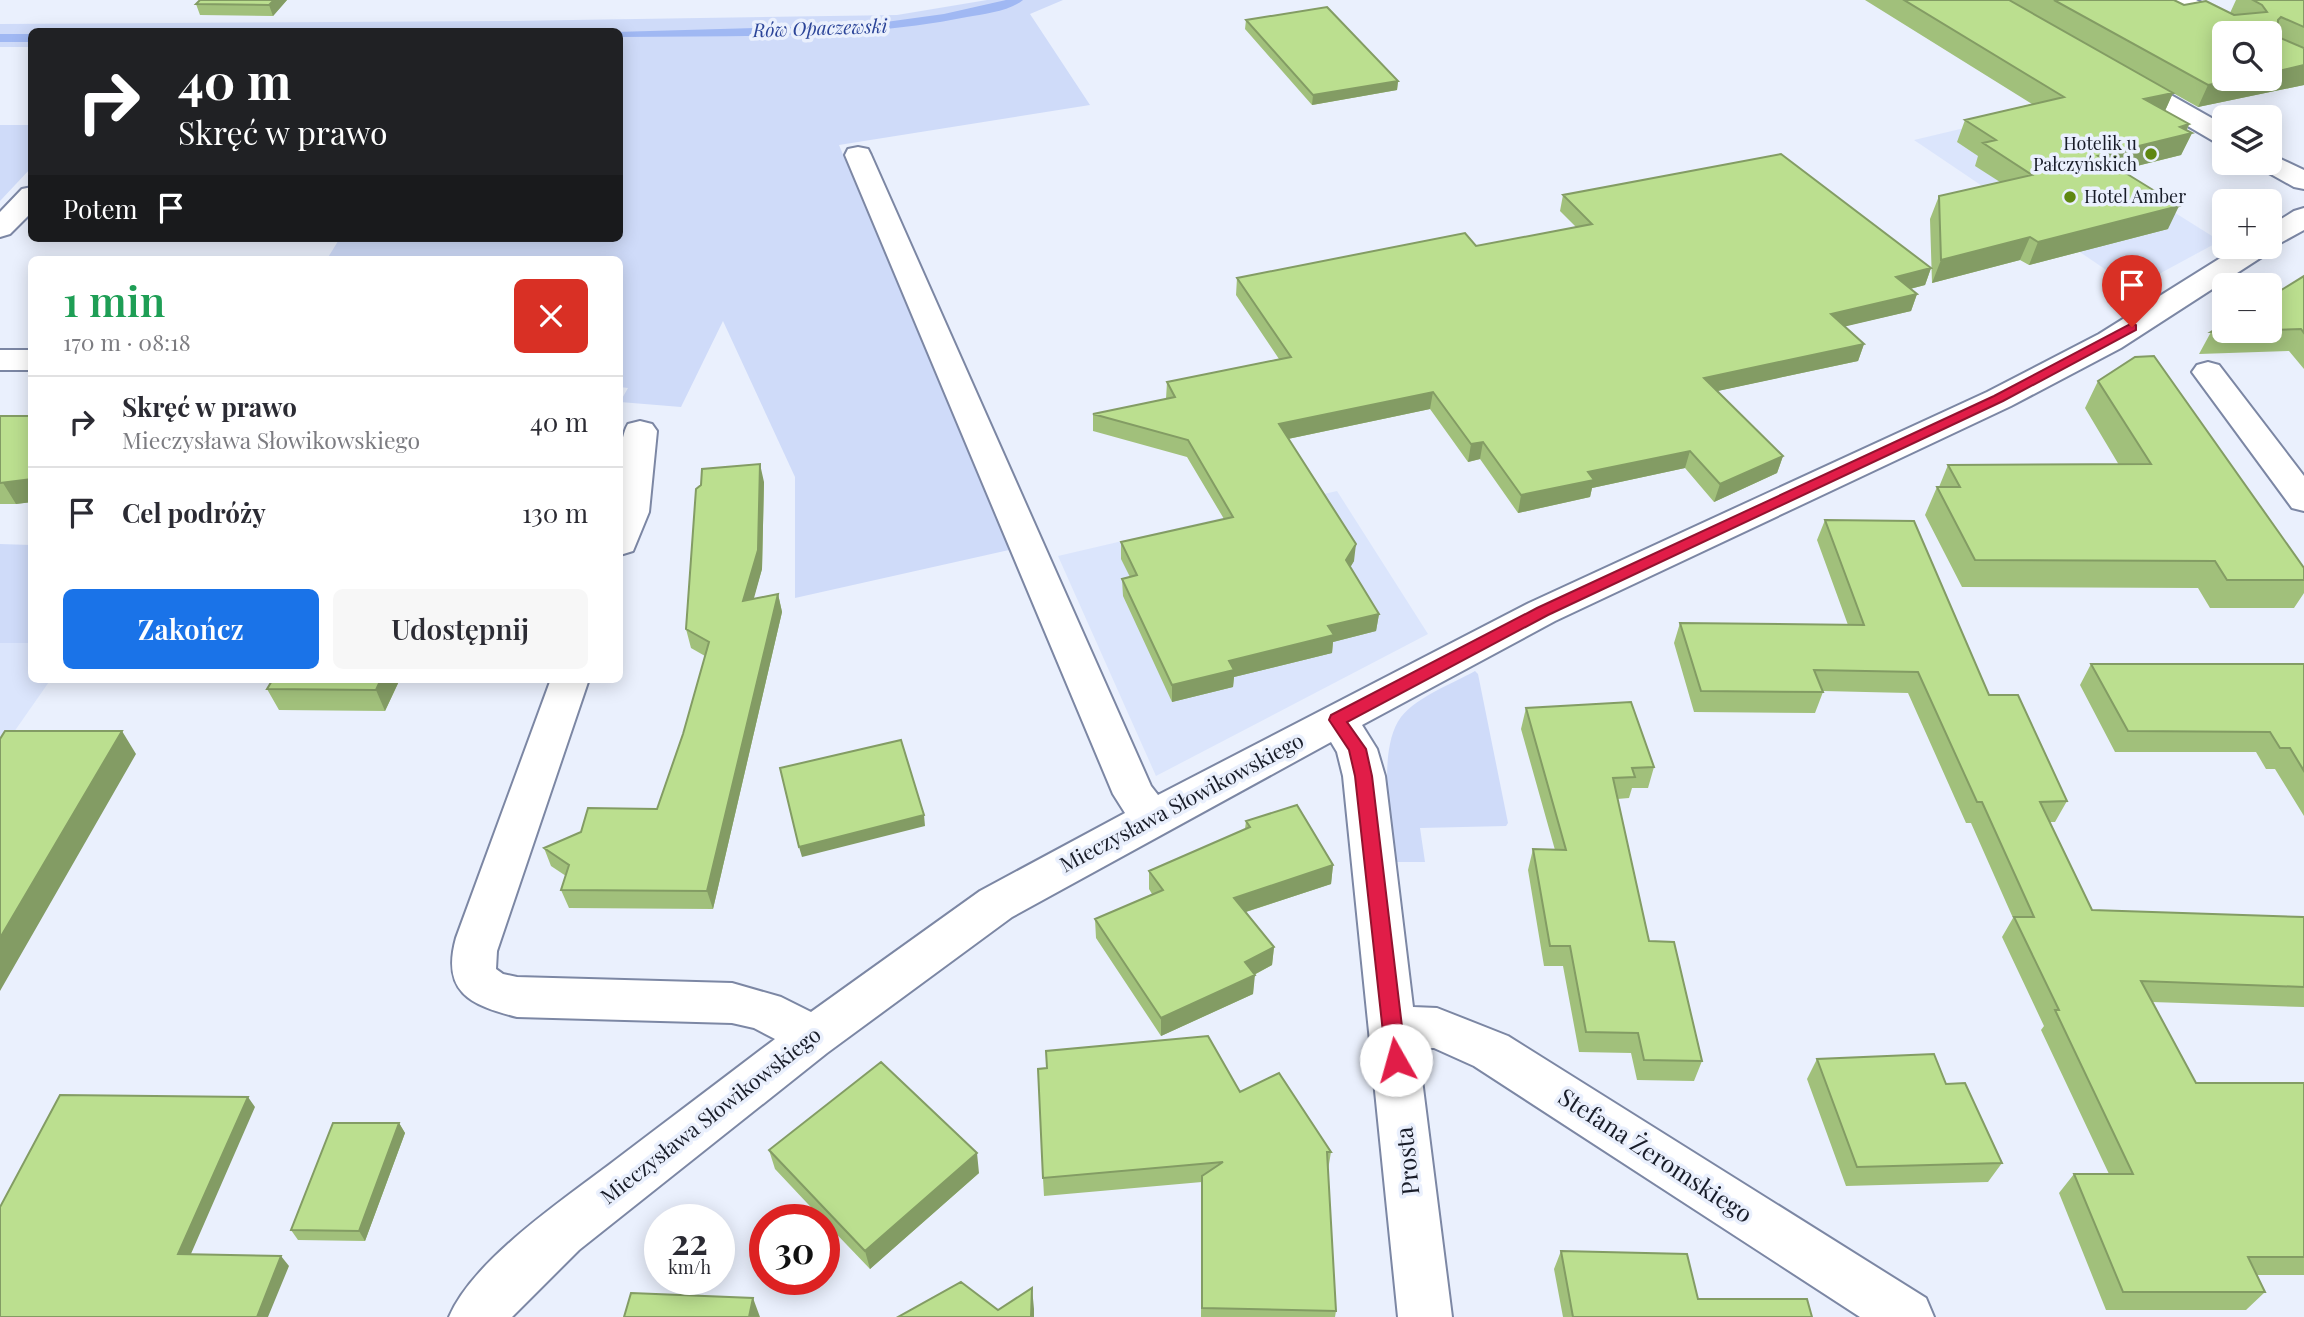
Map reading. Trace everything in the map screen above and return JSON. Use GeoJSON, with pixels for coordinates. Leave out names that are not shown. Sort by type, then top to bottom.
{"type":"FeatureCollection","features":[{"type":"Feature","properties":{"kind":"street"},"geometry":{"type":"LineString","coordinates":[[2178,0],[2219,21]]}},
{"type":"Feature","properties":{"kind":"street"},"geometry":{"type":"LineString","coordinates":[[2106,68],[2212,129]]}},
{"type":"Feature","properties":{"kind":"street"},"geometry":{"type":"LineString","coordinates":[[858,155],[1134,793],[1152,818]]}},
{"type":"Feature","properties":{"kind":"street"},"geometry":{"type":"LineString","coordinates":[[2282,169],[2304,181]]}},
{"type":"Feature","properties":{"kind":"street"},"geometry":{"type":"LineString","coordinates":[[0,228],[28,199]]}},
{"type":"Feature","properties":{"kind":"street"},"geometry":{"type":"LineString","coordinates":[[2282,231],[2304,217]]}},
{"type":"Feature","properties":{"kind":"street","name":"Mieczysława Słowikowskiego"},"geometry":{"type":"LineString","coordinates":[[476,1317],[514,1276],[561,1233],[810,1039],[996,904],[1152,818],[1542,612],[2009,393],[2110,341],[2239,259]]}},
{"type":"Feature","properties":{"kind":"street"},"geometry":{"type":"LineString","coordinates":[[0,360],[28,360]]}},
{"type":"Feature","properties":{"kind":"street"},"geometry":{"type":"LineString","coordinates":[[2208,372],[2304,500]]}},
{"type":"Feature","properties":{"kind":"street"},"geometry":{"type":"LineString","coordinates":[[623,535],[631,512],[640,431]]}},
{"type":"Feature","properties":{"kind":"street"},"geometry":{"type":"LineString","coordinates":[[569,683],[483,922],[473,956],[472,972],[476,981],[495,993],[517,997],[732,1003],[759,1007],[795,1026],[810,1039]]}},
{"type":"Feature","properties":{"kind":"street","name":"Prosta"},"geometry":{"type":"LineString","coordinates":[[1337,720],[1357,749],[1364,776],[1425,1317]]}},
{"type":"Feature","properties":{"kind":"street","name":"Stefana Żeromskiego"},"geometry":{"type":"LineString","coordinates":[[1392,1027],[1437,1028],[1491,1051],[1908,1317]]}},
{"type":"Feature","properties":{"kind":"shaded area"},"geometry":{"type":"Polygon","coordinates":[[[987,0],[1063,0],[1030,14],[1090,105],[839,145],[1009,550],[795,598],[795,477],[723,321],[681,407],[623,402],[628,388],[623,387],[623,256],[329,256],[338,242],[623,242],[623,28],[28,28],[28,47],[0,47],[0,24],[897,15],[987,0]]]}},
{"type":"Feature","properties":{"kind":"shaded area"},"geometry":{"type":"Polygon","coordinates":[[[2019,115],[2212,236],[2212,245],[2133,288],[1914,140],[2019,115]]]}},
{"type":"Feature","properties":{"kind":"shaded area"},"geometry":{"type":"Polygon","coordinates":[[[0,125],[28,125],[28,171],[0,201],[0,125]]]}},
{"type":"Feature","properties":{"kind":"shaded area"},"geometry":{"type":"Polygon","coordinates":[[[1337,491],[1428,634],[1156,776],[1058,556],[1337,491]]]}},
{"type":"Feature","properties":{"kind":"shaded area"},"geometry":{"type":"Polygon","coordinates":[[[0,544],[28,545],[28,643],[0,643],[0,544]]]}},
{"type":"Feature","properties":{"kind":"shaded area"},"geometry":{"type":"Polygon","coordinates":[[[0,643],[28,643],[28,683],[48,683],[0,752],[0,643]]]}},
{"type":"Feature","properties":{"kind":"shaded area"},"geometry":{"type":"Polygon","coordinates":[[[1475,671],[1478,674],[1508,823],[1506,826],[1420,828],[1425,862],[1396,862],[1387,787],[1389,748],[1394,731],[1401,717],[1416,703],[1475,671]]]}},
{"type":"Feature","properties":{"kind":"building"},"geometry":{"type":"Polygon","coordinates":[[[200,0],[274,0],[269,5],[196,4],[200,0]]]}},
{"type":"Feature","properties":{"kind":"building"},"geometry":{"type":"Polygon","coordinates":[[[1904,0],[2009,0],[2173,93],[2144,99],[2189,124],[2180,127],[2192,133],[2098,156],[2179,206],[2038,242],[2030,237],[1941,260],[1939,196],[2032,175],[1983,143],[1996,140],[1965,120],[2064,97],[1904,0]]]}},
{"type":"Feature","properties":{"kind":"building"},"geometry":{"type":"Polygon","coordinates":[[[2054,0],[2174,0],[2184,5],[2206,1],[2234,15],[2267,12],[2253,0],[2304,0],[2304,27],[2281,17],[2278,21],[2212,21],[2212,84],[2208,85],[2054,0]]]}},
{"type":"Feature","properties":{"kind":"building"},"geometry":{"type":"Polygon","coordinates":[[[1327,7],[1398,81],[1313,95],[1246,20],[1327,7]]]}},
{"type":"Feature","properties":{"kind":"building"},"geometry":{"type":"Polygon","coordinates":[[[2282,39],[2304,48],[2304,65],[2282,70],[2282,39]]]}},
{"type":"Feature","properties":{"kind":"building"},"geometry":{"type":"Polygon","coordinates":[[[1781,154],[1931,268],[1896,277],[1917,294],[1831,314],[1864,344],[1704,378],[1783,456],[1720,484],[1690,451],[1588,472],[1594,480],[1521,495],[1483,442],[1471,444],[1433,392],[1279,424],[1356,544],[1346,560],[1379,614],[1328,626],[1334,635],[1229,661],[1234,670],[1172,685],[1122,579],[1137,575],[1121,542],[1233,517],[1188,440],[1093,414],[1175,397],[1167,382],[1291,357],[1237,278],[1465,233],[1476,246],[1592,224],[1563,195],[1781,154]]]}},
{"type":"Feature","properties":{"kind":"building"},"geometry":{"type":"Polygon","coordinates":[[[2304,276],[2304,333],[2301,329],[2282,330],[2282,290],[2304,276]]]}},
{"type":"Feature","properties":{"kind":"building"},"geometry":{"type":"Polygon","coordinates":[[[2154,356],[2304,568],[2304,580],[2227,580],[2215,561],[1975,560],[1937,487],[1960,487],[1948,465],[2151,464],[2098,381],[2135,357],[2154,356]]]}},
{"type":"Feature","properties":{"kind":"building"},"geometry":{"type":"Polygon","coordinates":[[[0,416],[28,416],[28,480],[0,483],[0,416]]]}},
{"type":"Feature","properties":{"kind":"building"},"geometry":{"type":"Polygon","coordinates":[[[760,464],[758,550],[743,601],[778,594],[707,891],[561,890],[569,865],[544,848],[581,832],[588,808],[657,809],[683,734],[709,642],[686,629],[696,489],[701,485],[702,469],[760,464]]]}},
{"type":"Feature","properties":{"kind":"building"},"geometry":{"type":"Polygon","coordinates":[[[1825,520],[1914,521],[1989,695],[2018,695],[2067,801],[2040,802],[2092,910],[2304,917],[2304,987],[2141,981],[2196,1083],[2304,1083],[2304,1257],[2248,1257],[2265,1292],[2123,1292],[2074,1174],[2133,1174],[2014,917],[2034,917],[1982,802],[1977,802],[1918,672],[1814,670],[1823,692],[1701,691],[1680,623],[1864,625],[1825,520]]]}},
{"type":"Feature","properties":{"kind":"building"},"geometry":{"type":"Polygon","coordinates":[[[2091,664],[2304,664],[2304,771],[2290,748],[2280,748],[2270,732],[2128,731],[2091,664]]]}},
{"type":"Feature","properties":{"kind":"building"},"geometry":{"type":"Polygon","coordinates":[[[271,683],[379,683],[376,690],[267,689],[271,683]]]}},
{"type":"Feature","properties":{"kind":"building"},"geometry":{"type":"Polygon","coordinates":[[[1631,702],[1654,767],[1632,768],[1635,777],[1613,778],[1649,941],[1674,942],[1702,1061],[1644,1060],[1638,1033],[1586,1032],[1570,946],[1550,946],[1533,849],[1566,850],[1526,708],[1631,702]]]}},
{"type":"Feature","properties":{"kind":"building"},"geometry":{"type":"Polygon","coordinates":[[[5,731],[122,731],[0,938],[0,739],[5,731]]]}},
{"type":"Feature","properties":{"kind":"building"},"geometry":{"type":"Polygon","coordinates":[[[901,740],[924,815],[799,847],[780,768],[901,740]]]}},
{"type":"Feature","properties":{"kind":"building"},"geometry":{"type":"Polygon","coordinates":[[[1297,805],[1333,865],[1234,898],[1274,947],[1245,962],[1255,975],[1161,1018],[1095,919],[1163,890],[1149,871],[1250,827],[1246,821],[1297,805]]]}},
{"type":"Feature","properties":{"kind":"building"},"geometry":{"type":"Polygon","coordinates":[[[1208,1036],[1240,1092],[1279,1073],[1331,1152],[1327,1152],[1336,1311],[1202,1308],[1202,1176],[1223,1162],[1043,1178],[1038,1069],[1047,1068],[1046,1051],[1208,1036]]]}},
{"type":"Feature","properties":{"kind":"building"},"geometry":{"type":"Polygon","coordinates":[[[1934,1054],[1946,1084],[1965,1083],[2002,1163],[1857,1167],[1817,1059],[1934,1054]]]}},
{"type":"Feature","properties":{"kind":"building"},"geometry":{"type":"Polygon","coordinates":[[[881,1062],[977,1153],[865,1251],[840,1225],[840,1204],[820,1204],[769,1150],[881,1062]]]}},
{"type":"Feature","properties":{"kind":"building"},"geometry":{"type":"Polygon","coordinates":[[[60,1095],[248,1097],[178,1254],[281,1256],[257,1317],[0,1317],[0,1207],[60,1095]]]}},
{"type":"Feature","properties":{"kind":"building"},"geometry":{"type":"Polygon","coordinates":[[[333,1123],[399,1123],[359,1231],[291,1230],[333,1123]]]}},
{"type":"Feature","properties":{"kind":"building"},"geometry":{"type":"Polygon","coordinates":[[[1561,1251],[1687,1254],[1698,1299],[1807,1299],[1812,1317],[1573,1317],[1561,1251]]]}},
{"type":"Feature","properties":{"kind":"building"},"geometry":{"type":"Polygon","coordinates":[[[961,1282],[998,1310],[1032,1288],[1031,1317],[898,1317],[961,1282]]]}},
{"type":"Feature","properties":{"kind":"building"},"geometry":{"type":"Polygon","coordinates":[[[631,1293],[753,1298],[749,1317],[624,1317],[631,1293]]]}},
{"type":"Feature","properties":{"kind":"waterway","name":"Rów Opaczewski"},"geometry":{"type":"LineString","coordinates":[[623,33],[864,29],[944,18],[1017,0]]}},
{"type":"Feature","properties":{"kind":"waterway","name":"Rów Opaczewski"},"geometry":{"type":"LineString","coordinates":[[0,38],[28,38]]}},
{"type":"Feature","properties":{"kind":"place","name":"Hotelik u Pałczyńskich"},"geometry":{"type":"Point","coordinates":[2151,154]}},
{"type":"Feature","properties":{"kind":"place","name":"Hotel Amber"},"geometry":{"type":"Point","coordinates":[2070,197]}},
{"type":"Feature","properties":{"kind":"route"},"geometry":{"type":"LineString","coordinates":[[1396,1060],[1364,776],[1357,749],[1337,720],[1542,612],[1999,398],[2132,327]]}}]}
